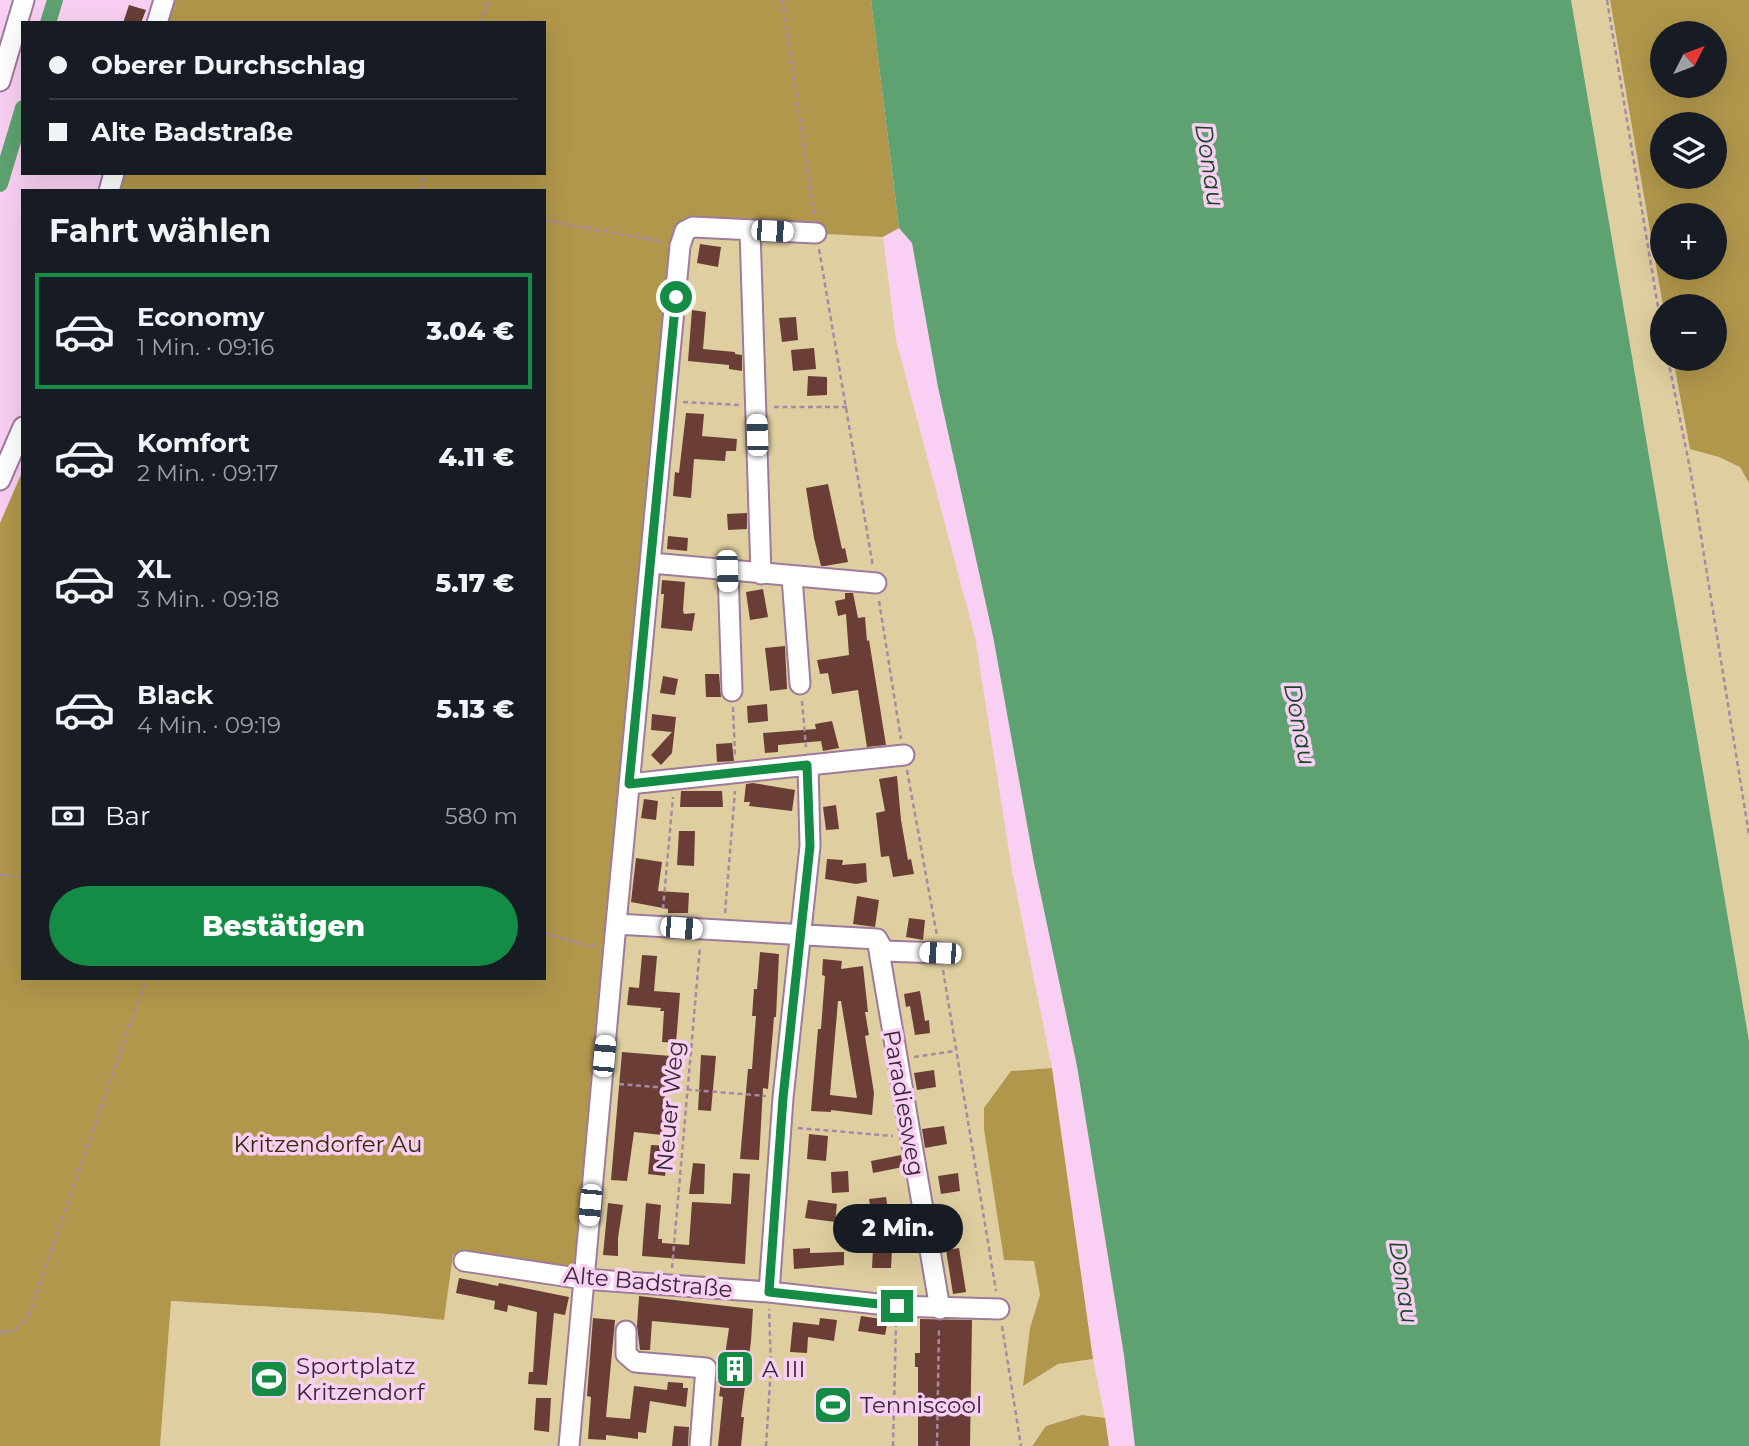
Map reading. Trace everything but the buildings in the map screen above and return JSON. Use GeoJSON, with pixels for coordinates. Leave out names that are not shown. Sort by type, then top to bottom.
{"type":"FeatureCollection","features":[{"type":"Feature","properties":{"kind":"street"},"geometry":{"type":"LineString","coordinates":[[0,82],[24,0]]}},
{"type":"Feature","properties":{"kind":"street"},"geometry":{"type":"LineString","coordinates":[[158,21],[164,0]]}},
{"type":"Feature","properties":{"kind":"street"},"geometry":{"type":"LineString","coordinates":[[569,1446],[680,246],[685,231],[693,227],[816,233]]}},
{"type":"Feature","properties":{"kind":"street"},"geometry":{"type":"LineString","coordinates":[[750,230],[761,574]]}},
{"type":"Feature","properties":{"kind":"street"},"geometry":{"type":"LineString","coordinates":[[0,480],[21,432]]}},
{"type":"Feature","properties":{"kind":"street"},"geometry":{"type":"LineString","coordinates":[[650,564],[876,583]]}},
{"type":"Feature","properties":{"kind":"street"},"geometry":{"type":"LineString","coordinates":[[727,571],[732,691]]}},
{"type":"Feature","properties":{"kind":"street"},"geometry":{"type":"LineString","coordinates":[[792,577],[800,684]]}},
{"type":"Feature","properties":{"kind":"street"},"geometry":{"type":"LineString","coordinates":[[629,784],[904,755]]}},
{"type":"Feature","properties":{"kind":"street"},"geometry":{"type":"LineString","coordinates":[[769,1292],[783,1098],[810,846],[807,765]]}},
{"type":"Feature","properties":{"kind":"street"},"geometry":{"type":"LineString","coordinates":[[616,923],[877,939],[884,951],[940,953]]}},
{"type":"Feature","properties":{"kind":"street","name":"Paradiesweg"},"geometry":{"type":"LineString","coordinates":[[877,939],[940,1308]]}},
{"type":"Feature","properties":{"kind":"street","name":"Alte Badstraße"},"geometry":{"type":"LineString","coordinates":[[464,1261],[583,1279],[769,1292],[897,1306],[999,1310]]}},
{"type":"Feature","properties":{"kind":"street"},"geometry":{"type":"LineString","coordinates":[[626,1331],[626,1354],[635,1362],[706,1368],[700,1446]]}},
{"type":"Feature","properties":{"kind":"path"},"geometry":{"type":"LineString","coordinates":[[481,21],[489,0]]}},
{"type":"Feature","properties":{"kind":"path"},"geometry":{"type":"LineString","coordinates":[[782,0],[816,233]]}},
{"type":"Feature","properties":{"kind":"path"},"geometry":{"type":"LineString","coordinates":[[1607,0],[1656,294]]}},
{"type":"Feature","properties":{"kind":"path"},"geometry":{"type":"LineString","coordinates":[[546,220],[680,246]]}},
{"type":"Feature","properties":{"kind":"path"},"geometry":{"type":"LineString","coordinates":[[1670,371],[1691,474],[1749,835]]}},
{"type":"Feature","properties":{"kind":"path"},"geometry":{"type":"LineString","coordinates":[[800,684],[807,765]]}},
{"type":"Feature","properties":{"kind":"path"},"geometry":{"type":"LineString","coordinates":[[723,930],[736,773],[732,691]]}},
{"type":"Feature","properties":{"kind":"path"},"geometry":{"type":"LineString","coordinates":[[661,926],[675,779]]}},
{"type":"Feature","properties":{"kind":"path"},"geometry":{"type":"LineString","coordinates":[[0,875],[21,877]]}},
{"type":"Feature","properties":{"kind":"path"},"geometry":{"type":"LineString","coordinates":[[546,934],[592,947],[616,923]]}},
{"type":"Feature","properties":{"kind":"path","name":"Neuer Weg"},"geometry":{"type":"LineString","coordinates":[[670,1285],[701,929]]}},
{"type":"Feature","properties":{"kind":"path"},"geometry":{"type":"LineString","coordinates":[[0,1332],[15,1331],[27,1317],[145,980]]}},
{"type":"Feature","properties":{"kind":"path"},"geometry":{"type":"LineString","coordinates":[[896,1059],[955,1051]]}},
{"type":"Feature","properties":{"kind":"path"},"geometry":{"type":"LineString","coordinates":[[601,1083],[783,1098]]}},
{"type":"Feature","properties":{"kind":"path"},"geometry":{"type":"LineString","coordinates":[[781,1126],[910,1138]]}},
{"type":"Feature","properties":{"kind":"path"},"geometry":{"type":"LineString","coordinates":[[766,1446],[771,1366],[768,1339],[769,1292]]}},
{"type":"Feature","properties":{"kind":"path"},"geometry":{"type":"LineString","coordinates":[[893,1446],[897,1306]]}},
{"type":"Feature","properties":{"kind":"path"},"geometry":{"type":"LineString","coordinates":[[937,1446],[940,1308]]}},
{"type":"Feature","properties":{"kind":"path"},"geometry":{"type":"LineString","coordinates":[[999,1310],[1021,1446]]}},
{"type":"Feature","properties":{"kind":"shaded area"},"geometry":{"type":"Polygon","coordinates":[[[1571,0],[1610,0],[1650,231],[1650,280],[1658,280],[1661,294],[1650,294],[1650,371],[1675,371],[1690,448],[1740,467],[1749,483],[1749,1041],[1571,0]]]}},
{"type":"Feature","properties":{"kind":"shaded area"},"geometry":{"type":"Polygon","coordinates":[[[693,227],[883,237],[896,340],[975,637],[1012,870],[1052,1068],[1011,1071],[1004,1260],[1034,1261],[1040,1295],[1030,1328],[1024,1385],[1058,1364],[1093,1359],[1105,1418],[1082,1415],[1033,1442],[1032,1446],[160,1446],[170,1301],[377,1313],[444,1320],[453,1255],[583,1279],[680,246],[693,227]]]}},
{"type":"Feature","properties":{"kind":"green space","name":"Kritzendorfer Au"},"geometry":{"type":"Polygon","coordinates":[[[172,0],[871,0],[899,228],[883,237],[693,227],[685,231],[583,1279],[453,1255],[444,1320],[377,1313],[171,1301],[160,1446],[0,1446],[0,523],[21,475],[21,980],[546,980],[546,189],[119,189],[123,175],[546,175],[546,21],[167,21],[172,0]]]}},
{"type":"Feature","properties":{"kind":"green space"},"geometry":{"type":"Polygon","coordinates":[[[1610,0],[1749,0],[1749,483],[1740,467],[1719,457],[1690,449],[1675,371],[1727,371],[1727,294],[1661,294],[1658,280],[1727,280],[1727,203],[1650,203],[1650,231],[1610,0]]]}},
{"type":"Feature","properties":{"kind":"green space"},"geometry":{"type":"Polygon","coordinates":[[[1052,1068],[1093,1359],[1058,1364],[1023,1386],[1030,1328],[1040,1295],[1034,1261],[1004,1260],[984,1129],[984,1108],[1011,1071],[1052,1068]]]}},
{"type":"Feature","properties":{"kind":"green space"},"geometry":{"type":"Polygon","coordinates":[[[1082,1415],[1105,1418],[1109,1446],[1032,1446],[1046,1426],[1082,1415]]]}},
{"type":"Feature","properties":{"kind":"water","name":"Donau"},"geometry":{"type":"Polygon","coordinates":[[[871,0],[1571,0],[1749,1041],[1749,1446],[1135,1446],[1124,1355],[1077,1066],[1034,863],[993,636],[938,387],[912,243],[899,228],[871,0]]]}},
{"type":"Feature","properties":{"kind":"waterway"},"geometry":{"type":"LineString","coordinates":[[49,21],[55,0]]}},
{"type":"Feature","properties":{"kind":"waterway"},"geometry":{"type":"LineString","coordinates":[[0,184],[21,115]]}},
{"type":"Feature","properties":{"kind":"place","name":"A III"},"geometry":{"type":"Point","coordinates":[735,1369]}},
{"type":"Feature","properties":{"kind":"place","name":"Sportplatz Kritzendorf"},"geometry":{"type":"Point","coordinates":[269,1379]}},
{"type":"Feature","properties":{"kind":"place","name":"Tenniscool"},"geometry":{"type":"Point","coordinates":[833,1405]}},
{"type":"Feature","properties":{"kind":"route"},"geometry":{"type":"LineString","coordinates":[[676,297],[629,784],[807,765],[810,846],[783,1098],[769,1292],[897,1306]]}}]}
